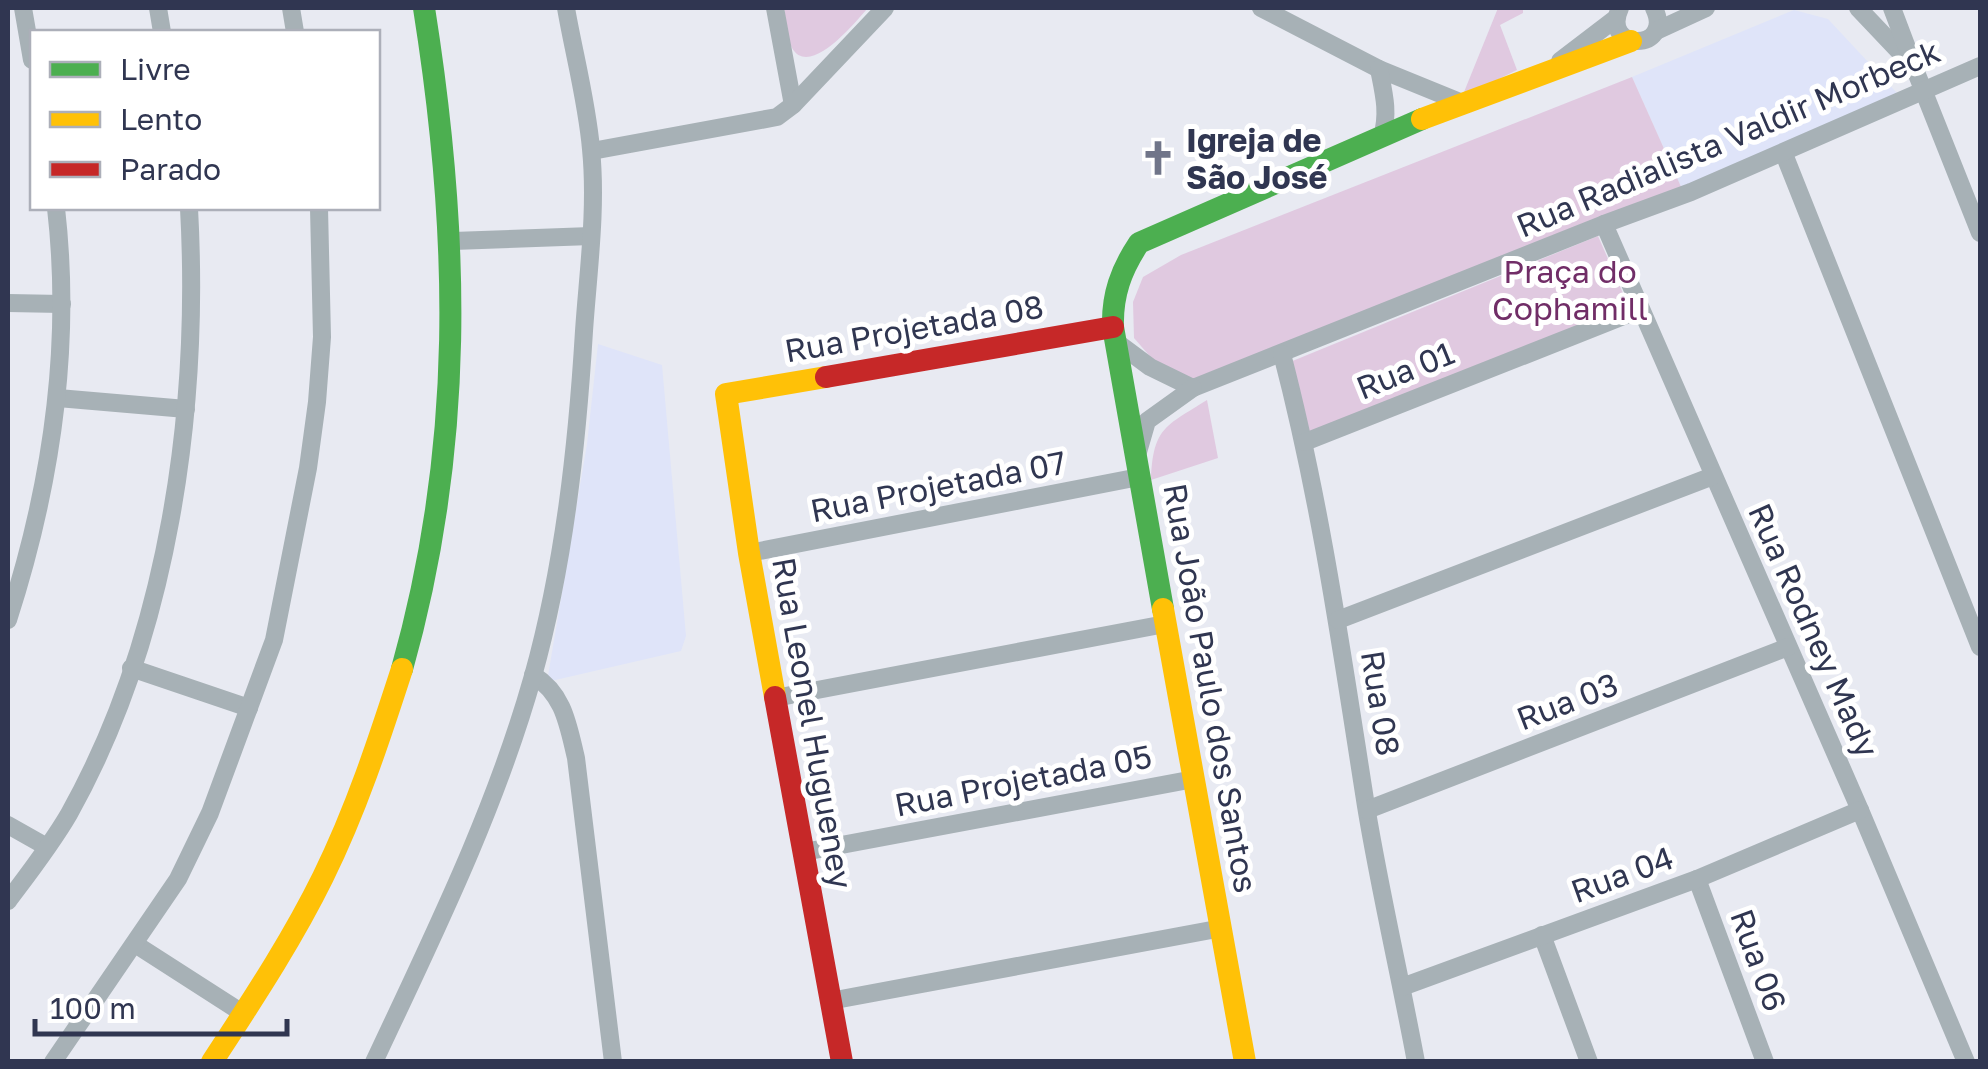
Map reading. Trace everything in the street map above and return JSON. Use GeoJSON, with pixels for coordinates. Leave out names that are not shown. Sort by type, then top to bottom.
{"type":"FeatureCollection","features":[{"type":"Feature","properties":{"kind":"street"},"geometry":{"type":"LineString","coordinates":[[23,8],[30,48]]}},
{"type":"Feature","properties":{"kind":"street"},"geometry":{"type":"LineString","coordinates":[[212,1062],[244,1014],[324,873],[363,784],[393,698],[418,604],[447,438],[454,346],[453,241],[438,79],[424,8]]}},
{"type":"Feature","properties":{"kind":"street"},"geometry":{"type":"LineString","coordinates":[[374,1062],[473,847],[533,675],[559,555],[578,433],[592,151],[566,8]]}},
{"type":"Feature","properties":{"kind":"street"},"geometry":{"type":"LineString","coordinates":[[775,8],[793,105]]}},
{"type":"Feature","properties":{"kind":"street"},"geometry":{"type":"LineString","coordinates":[[592,151],[777,117],[885,8]]}},
{"type":"Feature","properties":{"kind":"street"},"geometry":{"type":"LineString","coordinates":[[1260,8],[1379,70],[1460,102]]}},
{"type":"Feature","properties":{"kind":"street"},"geometry":{"type":"LineString","coordinates":[[1654,8],[1659,24],[1656,31]]}},
{"type":"Feature","properties":{"kind":"street"},"geometry":{"type":"LineString","coordinates":[[1618,13],[1619,32],[1631,41],[1644,41],[1656,31],[1706,8]]}},
{"type":"Feature","properties":{"kind":"street"},"geometry":{"type":"LineString","coordinates":[[1858,8],[1914,68]]}},
{"type":"Feature","properties":{"kind":"street"},"geometry":{"type":"LineString","coordinates":[[1892,8],[1980,233]]}},
{"type":"Feature","properties":{"kind":"street"},"geometry":{"type":"LineString","coordinates":[[1550,68],[1618,13]]}},
{"type":"Feature","properties":{"kind":"street","name":"Rua João Paulo dos Santos"},"geometry":{"type":"LineString","coordinates":[[1245,1062],[1114,334],[1117,280],[1139,244],[1460,102],[1631,41]]}},
{"type":"Feature","properties":{"kind":"street","name":"Rua Radialista Valdir Morbeck"},"geometry":{"type":"LineString","coordinates":[[1193,388],[1692,192],[1980,66]]}},
{"type":"Feature","properties":{"kind":"street"},"geometry":{"type":"LineString","coordinates":[[1379,70],[1386,102],[1382,137]]}},
{"type":"Feature","properties":{"kind":"street"},"geometry":{"type":"LineString","coordinates":[[1784,154],[1980,646]]}},
{"type":"Feature","properties":{"kind":"street"},"geometry":{"type":"LineString","coordinates":[[8,620],[42,489],[58,398],[62,304],[56,210]]}},
{"type":"Feature","properties":{"kind":"street"},"geometry":{"type":"LineString","coordinates":[[8,901],[48,847],[97,758],[131,668],[163,555],[186,410],[192,301],[189,210]]}},
{"type":"Feature","properties":{"kind":"street"},"geometry":{"type":"LineString","coordinates":[[52,1062],[135,944],[186,862],[210,813],[274,640],[308,468],[322,336],[319,210]]}},
{"type":"Feature","properties":{"kind":"street","name":"Rua Rodney Mady"},"geometry":{"type":"LineString","coordinates":[[1604,224],[1966,1062]]}},
{"type":"Feature","properties":{"kind":"street"},"geometry":{"type":"LineString","coordinates":[[453,241],[590,236]]}},
{"type":"Feature","properties":{"kind":"street"},"geometry":{"type":"LineString","coordinates":[[8,302],[62,304]]}},
{"type":"Feature","properties":{"kind":"street","name":"Rua 01"},"geometry":{"type":"LineString","coordinates":[[1305,442],[1639,310]]}},
{"type":"Feature","properties":{"kind":"street"},"geometry":{"type":"LineString","coordinates":[[1114,334],[1150,367],[1193,388],[1147,421],[1138,470]]}},
{"type":"Feature","properties":{"kind":"street","name":"Rua Projetada 08"},"geometry":{"type":"LineString","coordinates":[[726,394],[1114,334]]}},
{"type":"Feature","properties":{"kind":"street","name":"Rua 08"},"geometry":{"type":"LineString","coordinates":[[1282,354],[1305,442],[1367,810],[1416,1062]]}},
{"type":"Feature","properties":{"kind":"street","name":"Rua Leonel Hugueney"},"geometry":{"type":"LineString","coordinates":[[726,394],[749,553],[842,1062]]}},
{"type":"Feature","properties":{"kind":"street"},"geometry":{"type":"LineString","coordinates":[[58,398],[186,410]]}},
{"type":"Feature","properties":{"kind":"street","name":"Rua Projetada 07"},"geometry":{"type":"LineString","coordinates":[[749,553],[1138,470]]}},
{"type":"Feature","properties":{"kind":"street"},"geometry":{"type":"LineString","coordinates":[[1338,620],[1714,476]]}},
{"type":"Feature","properties":{"kind":"street"},"geometry":{"type":"LineString","coordinates":[[775,698],[1165,624]]}},
{"type":"Feature","properties":{"kind":"street","name":"Rua 03"},"geometry":{"type":"LineString","coordinates":[[1367,810],[1788,647]]}},
{"type":"Feature","properties":{"kind":"street"},"geometry":{"type":"LineString","coordinates":[[131,668],[250,708]]}},
{"type":"Feature","properties":{"kind":"street"},"geometry":{"type":"LineString","coordinates":[[533,675],[556,694],[576,758],[613,1062]]}},
{"type":"Feature","properties":{"kind":"street","name":"Rua Projetada 05"},"geometry":{"type":"LineString","coordinates":[[804,852],[1194,779]]}},
{"type":"Feature","properties":{"kind":"street","name":"Rua 04"},"geometry":{"type":"LineString","coordinates":[[1402,987],[1698,879],[1860,810]]}},
{"type":"Feature","properties":{"kind":"street"},"geometry":{"type":"LineString","coordinates":[[8,825],[48,847]]}},
{"type":"Feature","properties":{"kind":"street","name":"Rua 06"},"geometry":{"type":"LineString","coordinates":[[1698,879],[1764,1062]]}},
{"type":"Feature","properties":{"kind":"street"},"geometry":{"type":"LineString","coordinates":[[830,1002],[1222,928]]}},
{"type":"Feature","properties":{"kind":"street"},"geometry":{"type":"LineString","coordinates":[[1542,935],[1589,1062]]}},
{"type":"Feature","properties":{"kind":"street"},"geometry":{"type":"LineString","coordinates":[[135,944],[244,1014]]}},
{"type":"Feature","properties":{"kind":"shaded area"},"geometry":{"type":"Polygon","coordinates":[[[1794,10],[1828,19],[1897,93],[1682,189],[1632,77],[1794,10]]]}},
{"type":"Feature","properties":{"kind":"shaded area"},"geometry":{"type":"Polygon","coordinates":[[[598,344],[662,365],[686,636],[681,651],[551,681],[548,676],[587,444],[598,344]]]}},
{"type":"Feature","properties":{"kind":"green space"},"geometry":{"type":"Polygon","coordinates":[[[784,8],[868,8],[843,35],[810,57],[800,56],[792,48],[784,8]]]}},
{"type":"Feature","properties":{"kind":"green space"},"geometry":{"type":"Polygon","coordinates":[[[1498,8],[1523,8],[1523,13],[1500,25],[1517,70],[1462,97],[1498,8]]]}},
{"type":"Feature","properties":{"kind":"green space"},"geometry":{"type":"Polygon","coordinates":[[[1632,77],[1682,189],[1191,381],[1161,369],[1134,338],[1133,302],[1143,277],[1181,255],[1632,77]]]}},
{"type":"Feature","properties":{"kind":"green space","name":"Praça do Cophamill"},"geometry":{"type":"Polygon","coordinates":[[[1598,236],[1629,307],[1307,435],[1290,362],[1598,236]]]}},
{"type":"Feature","properties":{"kind":"green space"},"geometry":{"type":"Polygon","coordinates":[[[1207,400],[1218,458],[1151,480],[1155,449],[1164,430],[1207,400]]]}},
{"type":"Feature","properties":{"kind":"traffic: fast"},"geometry":{"type":"LineString","coordinates":[[402,669],[423,586],[437,504],[450,340],[445,176],[424,8]]}},
{"type":"Feature","properties":{"kind":"traffic: fast"},"geometry":{"type":"LineString","coordinates":[[1163,609],[1113,327],[1116,293],[1127,263],[1139,243],[1422,119]]}},
{"type":"Feature","properties":{"kind":"traffic: slow"},"geometry":{"type":"LineString","coordinates":[[1422,119],[1631,41]]}},
{"type":"Feature","properties":{"kind":"traffic: slow"},"geometry":{"type":"LineString","coordinates":[[775,697],[726,394],[826,377]]}},
{"type":"Feature","properties":{"kind":"traffic: slow"},"geometry":{"type":"LineString","coordinates":[[1163,609],[1245,1062]]}},
{"type":"Feature","properties":{"kind":"traffic: slow"},"geometry":{"type":"LineString","coordinates":[[212,1062],[284,948],[323,877],[376,748],[402,669]]}},
{"type":"Feature","properties":{"kind":"traffic: jam"},"geometry":{"type":"LineString","coordinates":[[826,377],[1113,327]]}},
{"type":"Feature","properties":{"kind":"traffic: jam"},"geometry":{"type":"LineString","coordinates":[[775,697],[842,1062]]}},
{"type":"Feature","properties":{"kind":"place","name":"Igreja de São José"},"geometry":{"type":"Point","coordinates":[1158,158]}}]}
